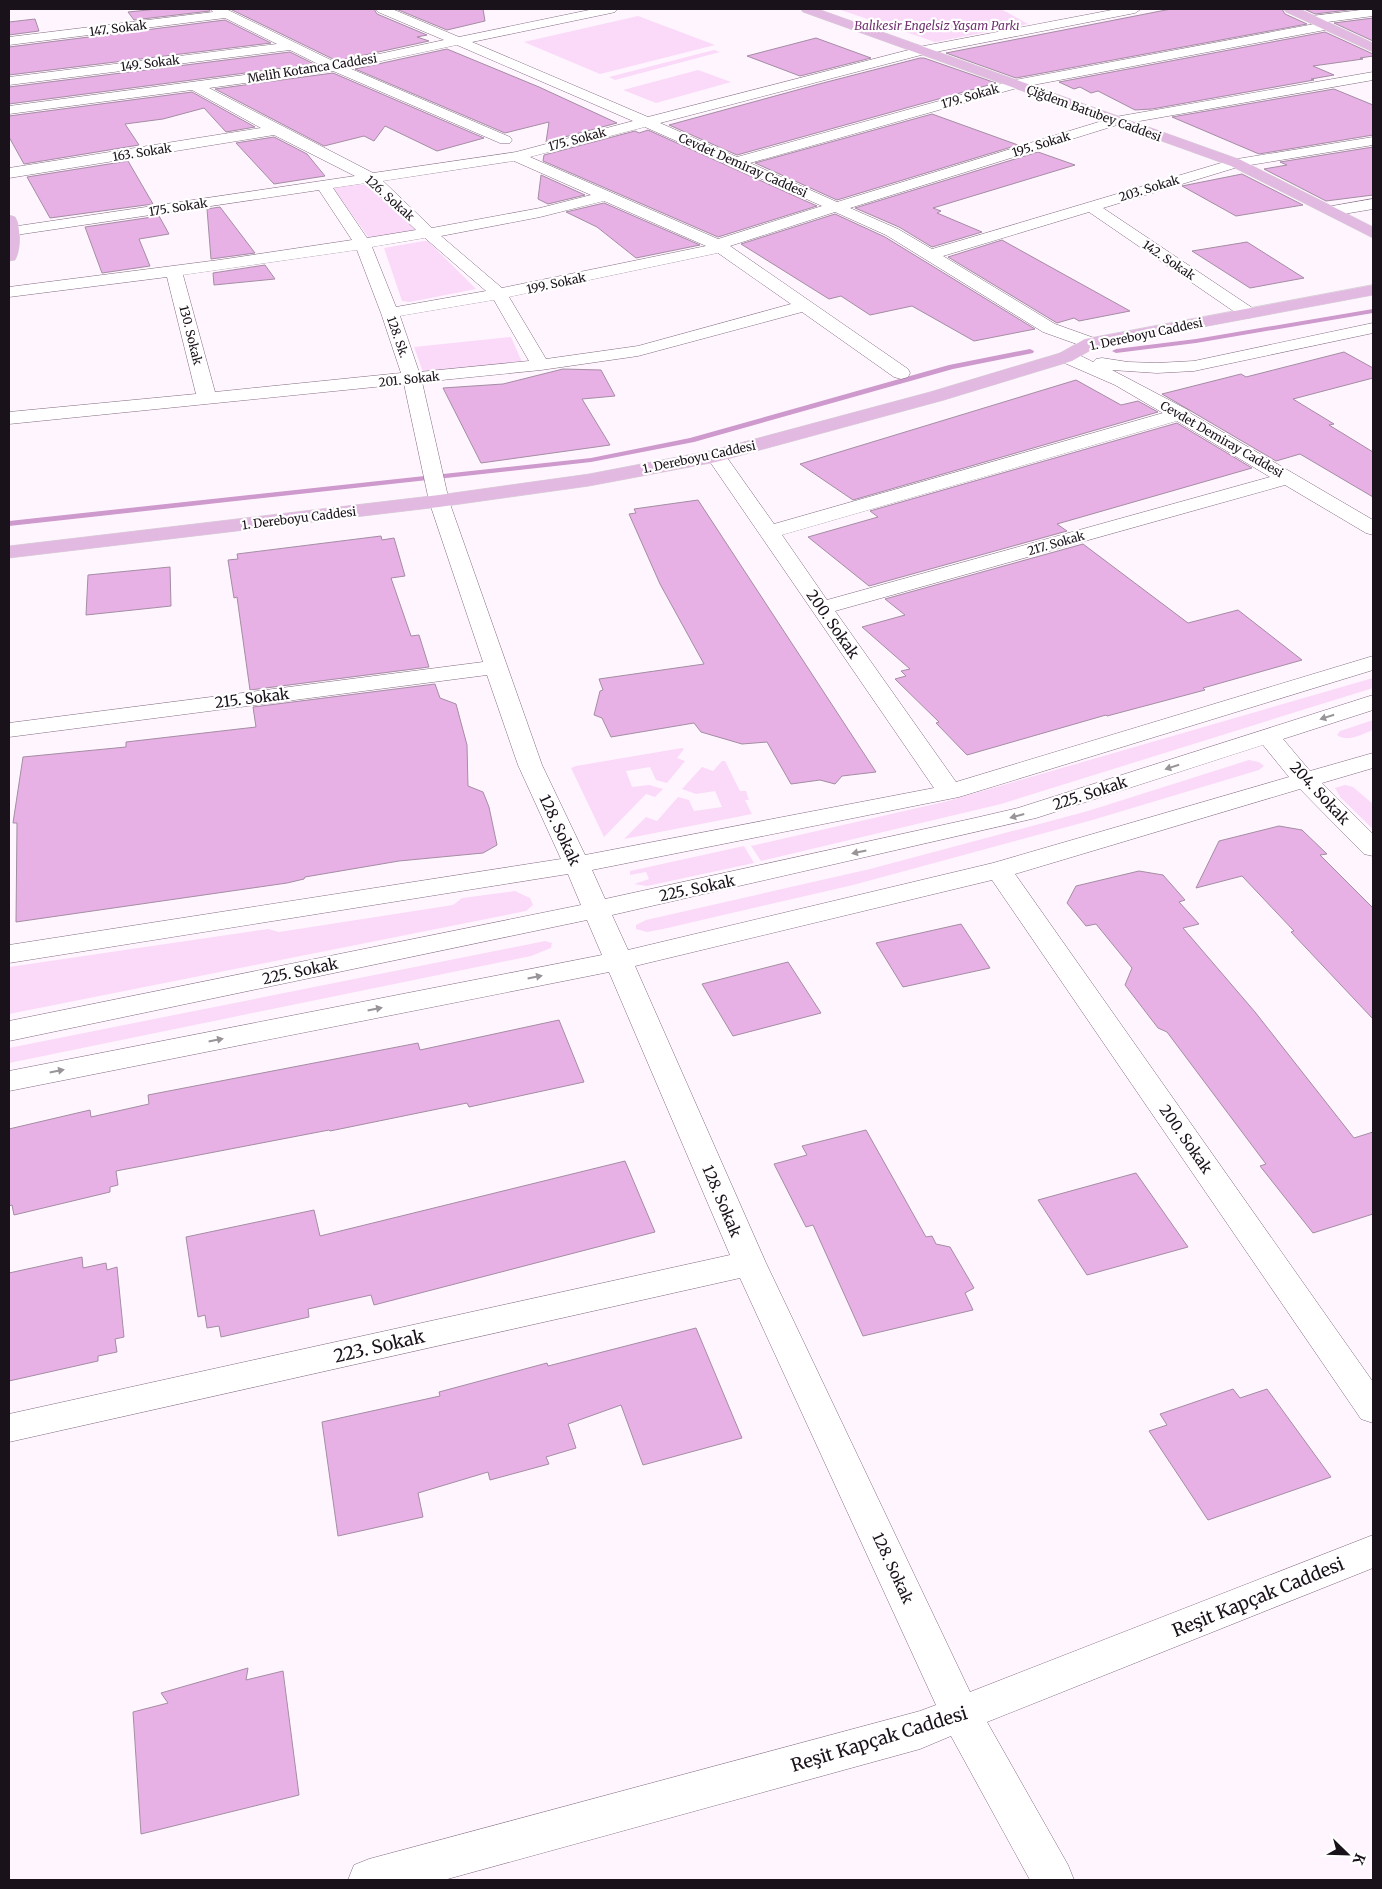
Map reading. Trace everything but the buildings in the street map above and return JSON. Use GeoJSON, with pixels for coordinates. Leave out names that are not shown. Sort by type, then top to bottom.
{"type":"FeatureCollection","features":[{"type":"Feature","properties":{"kind":"main road","name":"Çiğdem Batubey Caddesi"},"geometry":{"type":"LineString","coordinates":[[808,9],[1236,163],[1373,233]]}},
{"type":"Feature","properties":{"kind":"main road"},"geometry":{"type":"LineString","coordinates":[[1290,9],[1373,48]]}},
{"type":"Feature","properties":{"kind":"main road"},"geometry":{"type":"LineString","coordinates":[[9,256],[10,226]]}},
{"type":"Feature","properties":{"kind":"main road","name":"1. Dereboyu Caddesi"},"geometry":{"type":"LineString","coordinates":[[9,552],[435,484],[589,480],[716,456],[937,396],[1066,358],[1091,343],[1373,290]]}},
{"type":"Feature","properties":{"kind":"street","name":"Cevdet Demiray Caddesi"},"geometry":{"type":"LineString","coordinates":[[382,9],[622,111],[892,232],[1049,328],[1091,343]]}},
{"type":"Feature","properties":{"kind":"street","name":"Melih Kotanca Caddesi"},"geometry":{"type":"LineString","coordinates":[[9,110],[335,67],[612,9]]}},
{"type":"Feature","properties":{"kind":"street","name":"175. Sokak"},"geometry":{"type":"LineString","coordinates":[[10,226],[323,185],[516,156],[644,121],[924,50],[1113,11],[1135,9]]}},
{"type":"Feature","properties":{"kind":"street"},"geometry":{"type":"LineString","coordinates":[[222,12],[335,67],[505,140]]}},
{"type":"Feature","properties":{"kind":"street","name":"147. Sokak"},"geometry":{"type":"LineString","coordinates":[[9,41],[222,12]]}},
{"type":"Feature","properties":{"kind":"street","name":"179. Sokak"},"geometry":{"type":"LineString","coordinates":[[736,162],[1015,84],[1373,12]]}},
{"type":"Feature","properties":{"kind":"street"},"geometry":{"type":"LineString","coordinates":[[1033,17],[1048,25]]}},
{"type":"Feature","properties":{"kind":"street","name":"149. Sokak"},"geometry":{"type":"LineString","coordinates":[[9,81],[291,46]]}},
{"type":"Feature","properties":{"kind":"street","name":"195. Sokak"},"geometry":{"type":"LineString","coordinates":[[719,247],[836,207],[1115,121],[1373,76]]}},
{"type":"Feature","properties":{"kind":"street","name":"126. Sokak"},"geometry":{"type":"LineString","coordinates":[[193,85],[371,178],[428,233],[499,294],[541,365]]}},
{"type":"Feature","properties":{"kind":"street"},"geometry":{"type":"LineString","coordinates":[[595,118],[622,111]]}},
{"type":"Feature","properties":{"kind":"street","name":"163. Sokak"},"geometry":{"type":"LineString","coordinates":[[9,173],[276,130]]}},
{"type":"Feature","properties":{"kind":"street"},"geometry":{"type":"LineString","coordinates":[[371,178],[404,165],[523,136]]}},
{"type":"Feature","properties":{"kind":"street","name":"203. Sokak"},"geometry":{"type":"LineString","coordinates":[[930,255],[1236,163],[1373,141]]}},
{"type":"Feature","properties":{"kind":"street"},"geometry":{"type":"LineString","coordinates":[[516,156],[719,247],[901,373]]}},
{"type":"Feature","properties":{"kind":"street","name":"128. Sk."},"geometry":{"type":"LineString","coordinates":[[323,185],[363,244],[390,313],[412,379],[435,484]]}},
{"type":"Feature","properties":{"kind":"street"},"geometry":{"type":"LineString","coordinates":[[9,292],[174,272],[363,244],[549,211],[574,206],[606,196]]}},
{"type":"Feature","properties":{"kind":"street"},"geometry":{"type":"LineString","coordinates":[[1332,211],[1373,204]]}},
{"type":"Feature","properties":{"kind":"street","name":"142. Sokak"},"geometry":{"type":"LineString","coordinates":[[1090,206],[1248,313]]}},
{"type":"Feature","properties":{"kind":"street","name":"199. Sokak"},"geometry":{"type":"LineString","coordinates":[[390,313],[499,294],[719,247]]}},
{"type":"Feature","properties":{"kind":"street","name":"130. Sokak"},"geometry":{"type":"LineString","coordinates":[[174,272],[207,399]]}},
{"type":"Feature","properties":{"kind":"street","name":"201. Sokak"},"geometry":{"type":"LineString","coordinates":[[9,418],[541,365],[638,351],[804,306]]}},
{"type":"Feature","properties":{"kind":"street"},"geometry":{"type":"LineString","coordinates":[[1066,358],[1128,367],[1194,366],[1373,328]]}},
{"type":"Feature","properties":{"kind":"street"},"geometry":{"type":"LineString","coordinates":[[1343,334],[1366,346]]}},
{"type":"Feature","properties":{"kind":"street","name":"Cevdet Demiray Caddesi"},"geometry":{"type":"LineString","coordinates":[[1066,358],[1122,381],[1181,414],[1373,529]]}},
{"type":"Feature","properties":{"kind":"street"},"geometry":{"type":"LineString","coordinates":[[769,532],[1181,414]]}},
{"type":"Feature","properties":{"kind":"street","name":"200. Sokak"},"geometry":{"type":"LineString","coordinates":[[716,456],[950,792]]}},
{"type":"Feature","properties":{"kind":"street","name":"217. Sokak"},"geometry":{"type":"LineString","coordinates":[[822,608],[1289,478]]}},
{"type":"Feature","properties":{"kind":"street","name":"128. Sokak"},"geometry":{"type":"LineString","coordinates":[[435,484],[495,667],[530,765],[577,865],[750,1263],[961,1715],[1053,1880]]}},
{"type":"Feature","properties":{"kind":"street"},"geometry":{"type":"LineString","coordinates":[[9,954],[577,865],[950,792],[1373,663]]}},
{"type":"Feature","properties":{"kind":"street","name":"215. Sokak"},"geometry":{"type":"LineString","coordinates":[[9,730],[495,667]]}},
{"type":"Feature","properties":{"kind":"street","name":"225. Sokak"},"geometry":{"type":"LineString","coordinates":[[9,1031],[596,910],[1010,818],[1373,702]]}},
{"type":"Feature","properties":{"kind":"street","name":"204. Sokak"},"geometry":{"type":"LineString","coordinates":[[1268,736],[1305,780],[1373,848]]}},
{"type":"Feature","properties":{"kind":"street"},"geometry":{"type":"LineString","coordinates":[[9,1081],[618,961],[999,870],[1305,780],[1366,770]]}},
{"type":"Feature","properties":{"kind":"street","name":"200. Sokak"},"geometry":{"type":"LineString","coordinates":[[999,870],[1373,1408]]}},
{"type":"Feature","properties":{"kind":"street","name":"223. Sokak"},"geometry":{"type":"LineString","coordinates":[[9,1428],[750,1263]]}},
{"type":"Feature","properties":{"kind":"street","name":"Reşit Kapçak Caddesi"},"geometry":{"type":"LineString","coordinates":[[369,1880],[920,1730],[1373,1552]]}},
{"type":"Feature","properties":{"kind":"green space","name":"Balıkesir Engelsiz Yaşam Parkı"},"geometry":{"type":"Polygon","coordinates":[[[838,9],[1001,9],[1028,24],[935,42],[838,9]]]}},
{"type":"Feature","properties":{"kind":"green space"},"geometry":{"type":"Polygon","coordinates":[[[638,16],[715,45],[600,74],[524,42],[638,16]]]}},
{"type":"Feature","properties":{"kind":"green space"},"geometry":{"type":"Polygon","coordinates":[[[714,50],[720,52],[615,80],[609,77],[714,50]]]}},
{"type":"Feature","properties":{"kind":"green space"},"geometry":{"type":"Polygon","coordinates":[[[698,70],[731,82],[656,103],[623,90],[698,70]]]}},
{"type":"Feature","properties":{"kind":"green space"},"geometry":{"type":"Polygon","coordinates":[[[367,184],[416,230],[369,238],[333,188],[367,184]]]}},
{"type":"Feature","properties":{"kind":"green space"},"geometry":{"type":"Polygon","coordinates":[[[428,241],[476,289],[410,302],[402,301],[384,248],[428,241]]]}},
{"type":"Feature","properties":{"kind":"green space"},"geometry":{"type":"Polygon","coordinates":[[[511,337],[522,362],[423,372],[414,347],[511,337]]]}},
{"type":"Feature","properties":{"kind":"green space"},"geometry":{"type":"Polygon","coordinates":[[[1373,678],[1373,688],[1001,804],[761,861],[751,846],[948,801],[1373,678]]]}},
{"type":"Feature","properties":{"kind":"green space"},"geometry":{"type":"Polygon","coordinates":[[[1373,720],[1373,730],[1350,738],[1337,735],[1340,731],[1373,720]]]}},
{"type":"Feature","properties":{"kind":"green space"},"geometry":{"type":"Polygon","coordinates":[[[684,749],[677,758],[685,761],[667,783],[656,780],[650,767],[626,771],[632,787],[649,785],[663,789],[655,797],[646,794],[604,837],[571,768],[684,749]]]}},
{"type":"Feature","properties":{"kind":"green space"},"geometry":{"type":"Polygon","coordinates":[[[1249,760],[1259,762],[1264,766],[1259,770],[1089,821],[853,885],[663,929],[647,932],[636,929],[636,925],[646,920],[870,869],[1088,811],[1249,760]]]}},
{"type":"Feature","properties":{"kind":"green space"},"geometry":{"type":"Polygon","coordinates":[[[722,761],[725,761],[740,791],[746,791],[749,800],[745,800],[752,814],[624,839],[646,817],[657,821],[678,797],[689,800],[694,811],[722,807],[715,791],[696,794],[682,789],[702,767],[713,771],[722,761]]]}},
{"type":"Feature","properties":{"kind":"green space"},"geometry":{"type":"Polygon","coordinates":[[[1345,785],[1353,787],[1373,804],[1373,829],[1341,798],[1335,788],[1345,785]]]}},
{"type":"Feature","properties":{"kind":"green space"},"geometry":{"type":"Polygon","coordinates":[[[744,846],[754,863],[647,886],[634,884],[649,879],[646,872],[630,875],[630,871],[744,846]]]}},
{"type":"Feature","properties":{"kind":"green space"},"geometry":{"type":"Polygon","coordinates":[[[515,891],[530,898],[533,905],[526,911],[9,1014],[9,967],[268,929],[279,932],[453,905],[462,898],[515,891]]]}},
{"type":"Feature","properties":{"kind":"green space"},"geometry":{"type":"Polygon","coordinates":[[[545,941],[552,943],[551,948],[531,956],[9,1063],[9,1048],[545,941]]]}},
{"type":"Feature","properties":{"kind":"waterway"},"geometry":{"type":"LineString","coordinates":[[1116,351],[1196,341],[1373,311]]}},
{"type":"Feature","properties":{"kind":"waterway"},"geometry":{"type":"LineString","coordinates":[[9,524],[591,460],[691,440],[952,367],[1030,351]]}}]}
